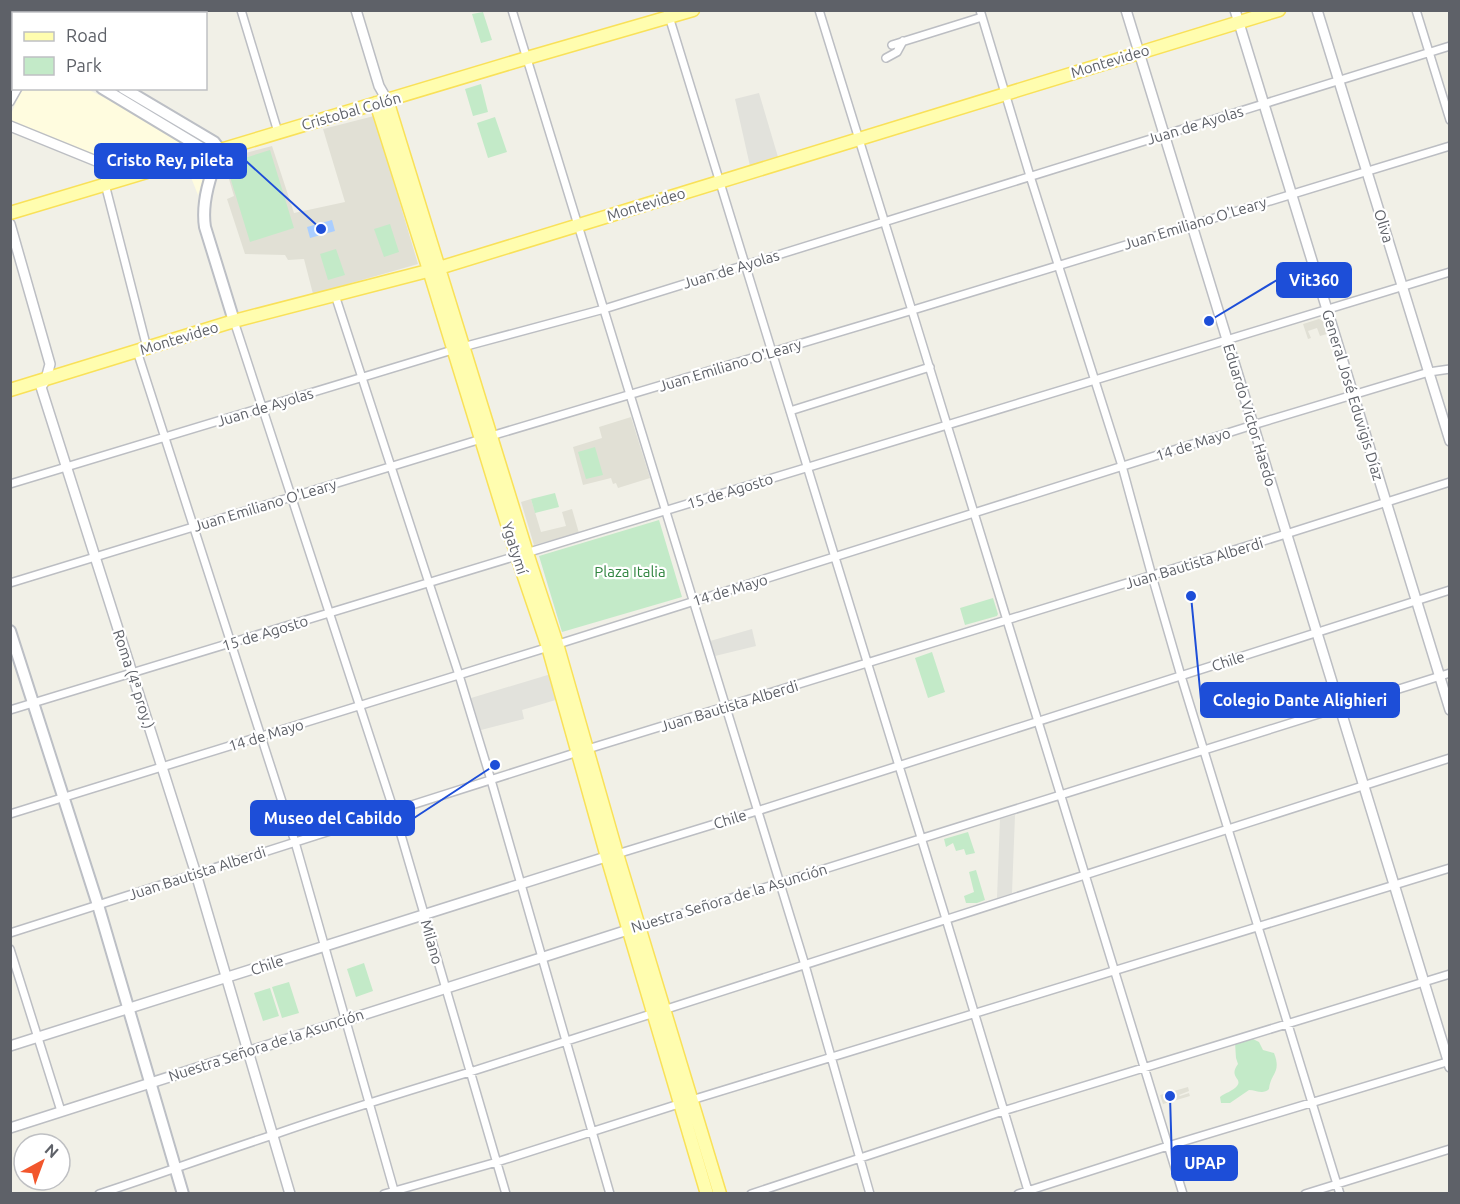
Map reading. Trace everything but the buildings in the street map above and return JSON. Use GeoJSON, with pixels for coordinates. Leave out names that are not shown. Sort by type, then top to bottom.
{"type":"FeatureCollection","features":[{"type":"Feature","properties":{"kind":"main road","name":"Cristobal Colón"},"geometry":{"type":"LineString","coordinates":[[10,213],[668,14],[693,10]]}},
{"type":"Feature","properties":{"kind":"main road","name":"Montevideo"},"geometry":{"type":"LineString","coordinates":[[10,390],[234,321],[434,269],[1279,10]]}},
{"type":"Feature","properties":{"kind":"main road"},"geometry":{"type":"LineString","coordinates":[[106,90],[215,151]]}},
{"type":"Feature","properties":{"kind":"main road"},"geometry":{"type":"LineString","coordinates":[[126,90],[214,142],[213,167],[203,213],[205,227],[234,321]]}},
{"type":"Feature","properties":{"kind":"main road","name":"Ygatymí"},"geometry":{"type":"LineString","coordinates":[[381,102],[522,554],[553,646],[612,855],[686,1102]]}},
{"type":"Feature","properties":{"kind":"main road"},"geometry":{"type":"LineString","coordinates":[[10,631],[98,905],[183,1194]]}},
{"type":"Feature","properties":{"kind":"main road"},"geometry":{"type":"LineString","coordinates":[[686,1102],[707,1194]]}},
{"type":"Feature","properties":{"kind":"main road"},"geometry":{"type":"LineString","coordinates":[[686,1102],[720,1194]]}},
{"type":"Feature","properties":{"kind":"street"},"geometry":{"type":"LineString","coordinates":[[241,10],[278,132]]}},
{"type":"Feature","properties":{"kind":"street","name":"Ygatymí"},"geometry":{"type":"LineString","coordinates":[[356,10],[379,86],[381,102]]}},
{"type":"Feature","properties":{"kind":"street"},"geometry":{"type":"LineString","coordinates":[[512,10],[805,965],[870,1194]]}},
{"type":"Feature","properties":{"kind":"street"},"geometry":{"type":"LineString","coordinates":[[819,10],[1183,1194]]}},
{"type":"Feature","properties":{"kind":"street","name":"Eduardo Victor Haedo"},"geometry":{"type":"LineString","coordinates":[[1126,10],[1449,1063]]}},
{"type":"Feature","properties":{"kind":"street","name":"General José Eduvigis Díaz"},"geometry":{"type":"LineString","coordinates":[[1235,10],[1449,711]]}},
{"type":"Feature","properties":{"kind":"street","name":"Oliva"},"geometry":{"type":"LineString","coordinates":[[1317,10],[1449,441]]}},
{"type":"Feature","properties":{"kind":"street"},"geometry":{"type":"LineString","coordinates":[[1416,10],[1449,120]]}},
{"type":"Feature","properties":{"kind":"street"},"geometry":{"type":"LineString","coordinates":[[668,14],[1028,1192]]}},
{"type":"Feature","properties":{"kind":"street"},"geometry":{"type":"LineString","coordinates":[[892,45],[981,14],[1122,466],[1181,676],[1340,1194]]}},
{"type":"Feature","properties":{"kind":"street"},"geometry":{"type":"LineString","coordinates":[[886,58],[897,52],[903,41]]}},
{"type":"Feature","properties":{"kind":"street","name":"Juan de Ayolas"},"geometry":{"type":"LineString","coordinates":[[10,484],[458,348],[604,309],[1449,46]]}},
{"type":"Feature","properties":{"kind":"street"},"geometry":{"type":"LineString","coordinates":[[10,126],[134,176]]}},
{"type":"Feature","properties":{"kind":"street","name":"Juan Emiliano O'Leary"},"geometry":{"type":"LineString","coordinates":[[10,583],[1449,146]]}},
{"type":"Feature","properties":{"kind":"street"},"geometry":{"type":"LineString","coordinates":[[103,165],[105,184],[142,349],[165,437],[295,842],[395,1192]]}},
{"type":"Feature","properties":{"kind":"street","name":"Roma (4ª proy.)"},"geometry":{"type":"LineString","coordinates":[[10,224],[50,364],[41,387],[196,874],[290,1194]]}},
{"type":"Feature","properties":{"kind":"street","name":"15 de Agosto"},"geometry":{"type":"LineString","coordinates":[[10,710],[1449,272]]}},
{"type":"Feature","properties":{"kind":"street"},"geometry":{"type":"LineString","coordinates":[[335,295],[459,675],[610,1194]]}},
{"type":"Feature","properties":{"kind":"street","name":"Milano"},"geometry":{"type":"LineString","coordinates":[[234,321],[394,811],[506,1194]]}},
{"type":"Feature","properties":{"kind":"street"},"geometry":{"type":"LineString","coordinates":[[790,411],[930,367]]}},
{"type":"Feature","properties":{"kind":"street","name":"14 de Mayo"},"geometry":{"type":"LineString","coordinates":[[10,814],[553,646],[1253,425],[1429,372],[1449,369]]}},
{"type":"Feature","properties":{"kind":"street","name":"Juan Bautista Alberdi"},"geometry":{"type":"LineString","coordinates":[[10,933],[583,751],[1449,482]]}},
{"type":"Feature","properties":{"kind":"street","name":"Chile"},"geometry":{"type":"LineString","coordinates":[[10,1046],[758,811],[1449,590]]}},
{"type":"Feature","properties":{"kind":"street","name":"Nuestra Señora de la Asunción"},"geometry":{"type":"LineString","coordinates":[[10,1128],[542,957],[1449,673]]}},
{"type":"Feature","properties":{"kind":"street"},"geometry":{"type":"LineString","coordinates":[[99,1194],[370,1103],[1449,758]]}},
{"type":"Feature","properties":{"kind":"street"},"geometry":{"type":"LineString","coordinates":[[384,1194],[497,1162],[1449,868]]}},
{"type":"Feature","properties":{"kind":"street"},"geometry":{"type":"LineString","coordinates":[[10,949],[61,1111]]}},
{"type":"Feature","properties":{"kind":"street"},"geometry":{"type":"LineString","coordinates":[[751,1194],[1003,1111],[1449,974]]}},
{"type":"Feature","properties":{"kind":"street"},"geometry":{"type":"LineString","coordinates":[[1018,1194],[1312,1102],[1449,1063]]}},
{"type":"Feature","properties":{"kind":"street"},"geometry":{"type":"LineString","coordinates":[[1305,1194],[1449,1149]]}},
{"type":"Feature","properties":{"kind":"shaded area"},"geometry":{"type":"Polygon","coordinates":[[[22,90],[89,90],[187,144],[187,153],[133,168],[125,168],[11,121],[11,114],[22,90]]]}},
{"type":"Feature","properties":{"kind":"shaded area"},"geometry":{"type":"Polygon","coordinates":[[[759,93],[778,157],[750,166],[735,99],[759,93]]]}},
{"type":"Feature","properties":{"kind":"shaded area"},"geometry":{"type":"Polygon","coordinates":[[[374,116],[418,264],[313,294],[304,259],[288,260],[285,255],[245,254],[227,199],[234,196],[223,159],[272,146],[294,213],[345,202],[323,129],[374,116]]]}},
{"type":"Feature","properties":{"kind":"shaded area"},"geometry":{"type":"Polygon","coordinates":[[[206,163],[207,166],[198,195],[188,170],[206,163]]]}},
{"type":"Feature","properties":{"kind":"shaded area"},"geometry":{"type":"Polygon","coordinates":[[[1319,319],[1323,321],[1327,334],[1320,336],[1317,328],[1308,331],[1311,338],[1308,339],[1303,324],[1319,319]]]}},
{"type":"Feature","properties":{"kind":"shaded area"},"geometry":{"type":"Polygon","coordinates":[[[631,417],[650,478],[618,488],[616,483],[613,484],[611,478],[583,485],[573,447],[602,438],[599,427],[631,417]]]}},
{"type":"Feature","properties":{"kind":"shaded area"},"geometry":{"type":"Polygon","coordinates":[[[531,499],[541,532],[566,526],[562,512],[572,509],[579,533],[534,545],[521,502],[531,499]]]}},
{"type":"Feature","properties":{"kind":"shaded area"},"geometry":{"type":"Polygon","coordinates":[[[752,629],[756,646],[715,656],[710,641],[752,629]]]}},
{"type":"Feature","properties":{"kind":"shaded area"},"geometry":{"type":"Polygon","coordinates":[[[551,674],[559,699],[522,710],[524,719],[481,730],[471,698],[551,674]]]}},
{"type":"Feature","properties":{"kind":"shaded area"},"geometry":{"type":"Polygon","coordinates":[[[1015,815],[1012,893],[997,898],[1000,819],[1015,815]]]}},
{"type":"Feature","properties":{"kind":"shaded area"},"geometry":{"type":"Polygon","coordinates":[[[1188,1087],[1189,1091],[1179,1095],[1189,1093],[1190,1096],[1163,1104],[1160,1095],[1188,1087]]]}},
{"type":"Feature","properties":{"kind":"green space"},"geometry":{"type":"Polygon","coordinates":[[[483,12],[492,40],[481,43],[472,14],[483,12]]]}},
{"type":"Feature","properties":{"kind":"green space"},"geometry":{"type":"Polygon","coordinates":[[[481,84],[488,112],[473,116],[465,89],[481,84]]]}},
{"type":"Feature","properties":{"kind":"green space"},"geometry":{"type":"Polygon","coordinates":[[[495,117],[507,152],[488,158],[477,123],[495,117]]]}},
{"type":"Feature","properties":{"kind":"green space"},"geometry":{"type":"Polygon","coordinates":[[[270,150],[294,228],[250,242],[226,164],[270,150]]]}},
{"type":"Feature","properties":{"kind":"green space"},"geometry":{"type":"Polygon","coordinates":[[[390,224],[399,252],[384,257],[374,229],[390,224]]]}},
{"type":"Feature","properties":{"kind":"green space"},"geometry":{"type":"Polygon","coordinates":[[[336,249],[345,275],[328,280],[320,254],[336,249]]]}},
{"type":"Feature","properties":{"kind":"green space"},"geometry":{"type":"Polygon","coordinates":[[[595,447],[603,475],[586,479],[578,452],[595,447]]]}},
{"type":"Feature","properties":{"kind":"green space"},"geometry":{"type":"Polygon","coordinates":[[[555,493],[559,507],[535,513],[531,499],[555,493]]]}},
{"type":"Feature","properties":{"kind":"green space","name":"Plaza Italia"},"geometry":{"type":"Polygon","coordinates":[[[659,520],[682,597],[562,632],[539,556],[659,520]]]}},
{"type":"Feature","properties":{"kind":"green space"},"geometry":{"type":"Polygon","coordinates":[[[993,598],[997,616],[965,625],[960,608],[993,598]]]}},
{"type":"Feature","properties":{"kind":"green space"},"geometry":{"type":"Polygon","coordinates":[[[932,652],[945,692],[928,698],[915,658],[932,652]]]}},
{"type":"Feature","properties":{"kind":"green space"},"geometry":{"type":"Polygon","coordinates":[[[968,832],[975,853],[966,855],[964,849],[956,851],[953,843],[946,847],[944,839],[968,832]]]}},
{"type":"Feature","properties":{"kind":"green space"},"geometry":{"type":"Polygon","coordinates":[[[976,870],[985,900],[966,903],[964,896],[974,892],[969,872],[976,870]]]}},
{"type":"Feature","properties":{"kind":"green space"},"geometry":{"type":"Polygon","coordinates":[[[364,963],[373,991],[356,997],[347,969],[364,963]]]}},
{"type":"Feature","properties":{"kind":"green space"},"geometry":{"type":"Polygon","coordinates":[[[289,982],[299,1013],[282,1018],[272,987],[289,982]]]}},
{"type":"Feature","properties":{"kind":"green space"},"geometry":{"type":"Polygon","coordinates":[[[270,988],[279,1016],[263,1021],[254,993],[270,988]]]}},
{"type":"Feature","properties":{"kind":"green space"},"geometry":{"type":"Polygon","coordinates":[[[1249,1037],[1259,1042],[1263,1050],[1274,1053],[1277,1065],[1269,1089],[1262,1092],[1249,1090],[1230,1103],[1221,1103],[1220,1097],[1238,1083],[1234,1072],[1238,1064],[1235,1043],[1249,1037]]]}},
{"type":"Feature","properties":{"kind":"water"},"geometry":{"type":"Polygon","coordinates":[[[332,220],[335,231],[310,238],[307,227],[332,220]]]}},
{"type":"Feature","properties":{"kind":"place","name":"Cristo Rey, pileta"},"geometry":{"type":"Point","coordinates":[321,229]}},
{"type":"Feature","properties":{"kind":"place","name":"Vit360"},"geometry":{"type":"Point","coordinates":[1209,321]}},
{"type":"Feature","properties":{"kind":"place","name":"Colegio Dante Alighieri"},"geometry":{"type":"Point","coordinates":[1191,596]}},
{"type":"Feature","properties":{"kind":"place","name":"Museo del Cabildo"},"geometry":{"type":"Point","coordinates":[495,765]}},
{"type":"Feature","properties":{"kind":"place","name":"UPAP"},"geometry":{"type":"Point","coordinates":[1170,1096]}}]}
